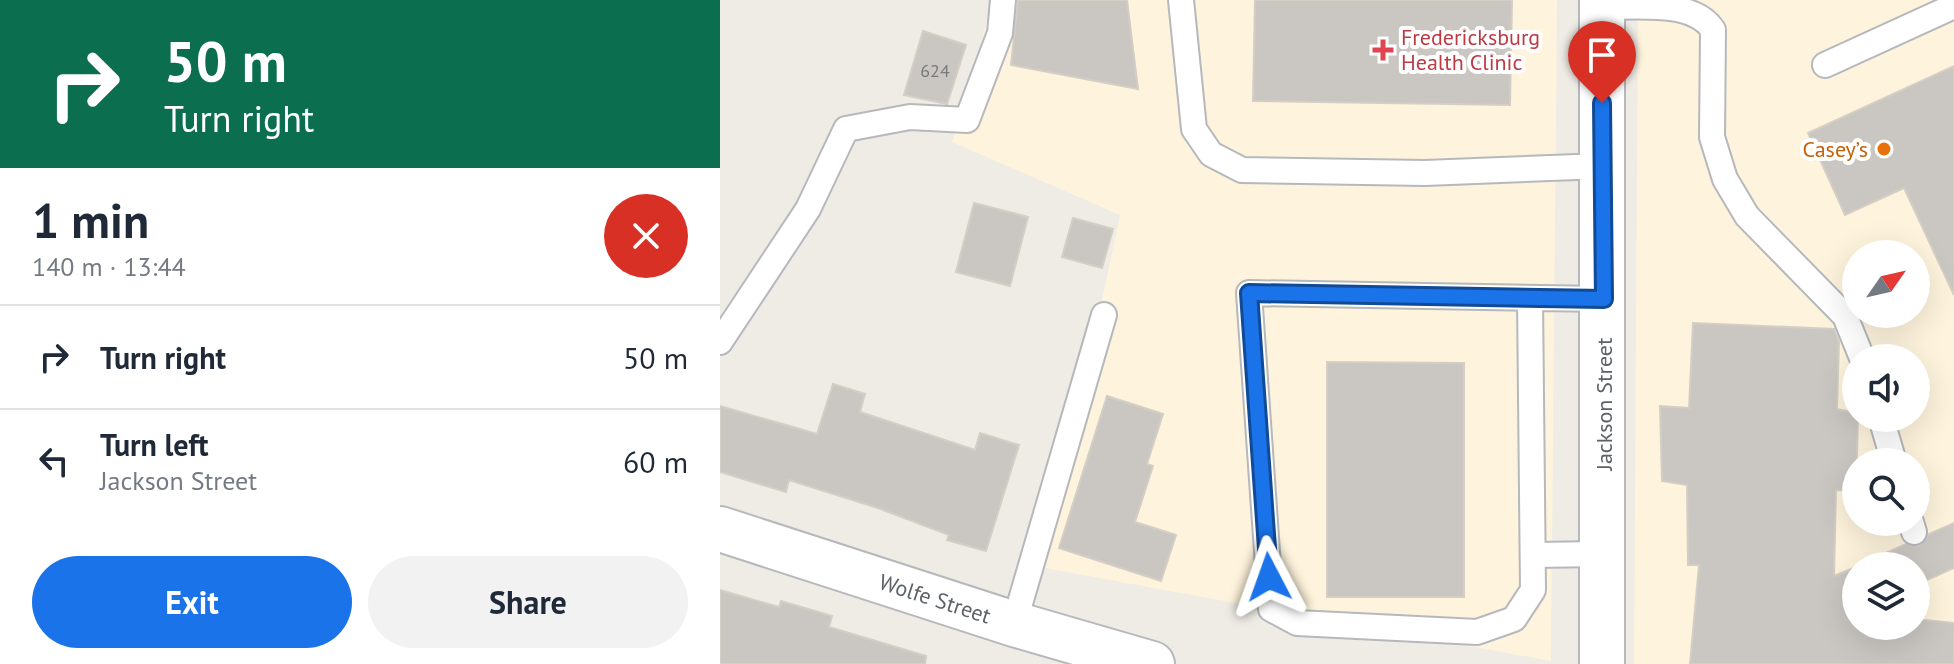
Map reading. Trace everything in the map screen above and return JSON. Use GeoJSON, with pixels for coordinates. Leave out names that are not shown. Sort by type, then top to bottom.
{"type":"FeatureCollection","features":[{"type":"Feature","properties":{"kind":"street","name":"Jackson Street"},"geometry":{"type":"LineString","coordinates":[[1602,4],[1602,664]]}},
{"type":"Feature","properties":{"kind":"street","name":"Wolfe Street"},"geometry":{"type":"LineString","coordinates":[[720,529],[1143,663]]}},
{"type":"Feature","properties":{"kind":"lane"},"geometry":{"type":"LineString","coordinates":[[720,342],[808,209],[846,129],[910,117],[967,120],[1000,33],[1003,0]]}},
{"type":"Feature","properties":{"kind":"lane"},"geometry":{"type":"LineString","coordinates":[[1181,0],[1194,129],[1211,154],[1242,170],[1425,173],[1603,166]]}},
{"type":"Feature","properties":{"kind":"lane"},"geometry":{"type":"LineString","coordinates":[[1602,4],[1689,6],[1706,15],[1713,30],[1712,137],[1725,179],[1747,216],[1845,316],[1856,344]]}},
{"type":"Feature","properties":{"kind":"lane"},"geometry":{"type":"LineString","coordinates":[[1825,65],[1954,6]]}},
{"type":"Feature","properties":{"kind":"lane"},"geometry":{"type":"LineString","coordinates":[[1530,298],[1533,590],[1514,619],[1477,632],[1297,623],[1271,609],[1249,293],[1604,299]]}},
{"type":"Feature","properties":{"kind":"lane"},"geometry":{"type":"LineString","coordinates":[[1014,624],[1104,315]]}},
{"type":"Feature","properties":{"kind":"lane"},"geometry":{"type":"LineString","coordinates":[[1533,555],[1603,554]]}},
{"type":"Feature","properties":{"kind":"shaded area"},"geometry":{"type":"Polygon","coordinates":[[[993,0],[1557,0],[1551,661],[1045,568],[1120,215],[952,142],[993,0]]]}},
{"type":"Feature","properties":{"kind":"shaded area"},"geometry":{"type":"Polygon","coordinates":[[[1638,0],[1954,0],[1954,664],[1634,664],[1638,0]]]}},
{"type":"Feature","properties":{"kind":"building"},"geometry":{"type":"Polygon","coordinates":[[[1018,0],[1127,0],[1138,89],[1011,65],[1018,0]]]}},
{"type":"Feature","properties":{"kind":"building","name":"Fredericksburg Health Clinic"},"geometry":{"type":"Polygon","coordinates":[[[1255,0],[1512,0],[1510,105],[1253,101],[1255,0]]]}},
{"type":"Feature","properties":{"kind":"building"},"geometry":{"type":"Polygon","coordinates":[[[923,31],[966,45],[947,104],[904,95],[923,31]]]}},
{"type":"Feature","properties":{"kind":"building","name":"Casey’s"},"geometry":{"type":"Polygon","coordinates":[[[1954,66],[1954,295],[1904,188],[1845,215],[1808,133],[1954,66]]]}},
{"type":"Feature","properties":{"kind":"building"},"geometry":{"type":"Polygon","coordinates":[[[974,203],[1028,217],[1010,286],[956,272],[974,203]]]}},
{"type":"Feature","properties":{"kind":"building"},"geometry":{"type":"Polygon","coordinates":[[[1073,218],[1113,229],[1102,268],[1062,257],[1073,218]]]}},
{"type":"Feature","properties":{"kind":"building"},"geometry":{"type":"Polygon","coordinates":[[[1693,323],[1834,329],[1839,342],[1837,409],[1842,410],[1842,432],[1858,432],[1857,448],[1842,448],[1842,490],[1836,490],[1834,576],[1842,573],[1842,640],[1930,640],[1930,620],[1954,623],[1954,664],[1690,664],[1699,565],[1688,565],[1687,485],[1662,481],[1660,406],[1689,408],[1693,323]]]}},
{"type":"Feature","properties":{"kind":"building"},"geometry":{"type":"Polygon","coordinates":[[[1327,362],[1464,363],[1464,597],[1327,597],[1327,362]]]}},
{"type":"Feature","properties":{"kind":"building"},"geometry":{"type":"Polygon","coordinates":[[[833,384],[865,394],[860,412],[975,450],[980,433],[1019,445],[986,551],[947,540],[949,535],[878,508],[789,480],[786,492],[720,472],[720,406],[817,434],[833,384]]]}},
{"type":"Feature","properties":{"kind":"building"},"geometry":{"type":"Polygon","coordinates":[[[1107,396],[1163,414],[1147,464],[1153,466],[1135,522],[1176,535],[1161,581],[1059,548],[1107,396]]]}},
{"type":"Feature","properties":{"kind":"building"},"geometry":{"type":"Polygon","coordinates":[[[1954,523],[1954,568],[1930,579],[1930,552],[1888,552],[1906,544],[1919,546],[1930,534],[1954,523]]]}},
{"type":"Feature","properties":{"kind":"building"},"geometry":{"type":"Polygon","coordinates":[[[720,590],[779,607],[781,601],[832,616],[829,627],[926,656],[925,664],[720,664],[720,590]]]}},
{"type":"Feature","properties":{"kind":"place","name":"Fredericksburg Health Clinic"},"geometry":{"type":"Point","coordinates":[1383,50]}},
{"type":"Feature","properties":{"kind":"place","name":"Casey’s"},"geometry":{"type":"Point","coordinates":[1884,149]}},
{"type":"Feature","properties":{"kind":"route"},"geometry":{"type":"LineString","coordinates":[[1269,577],[1249,293],[1604,299],[1602,103]]}}]}
